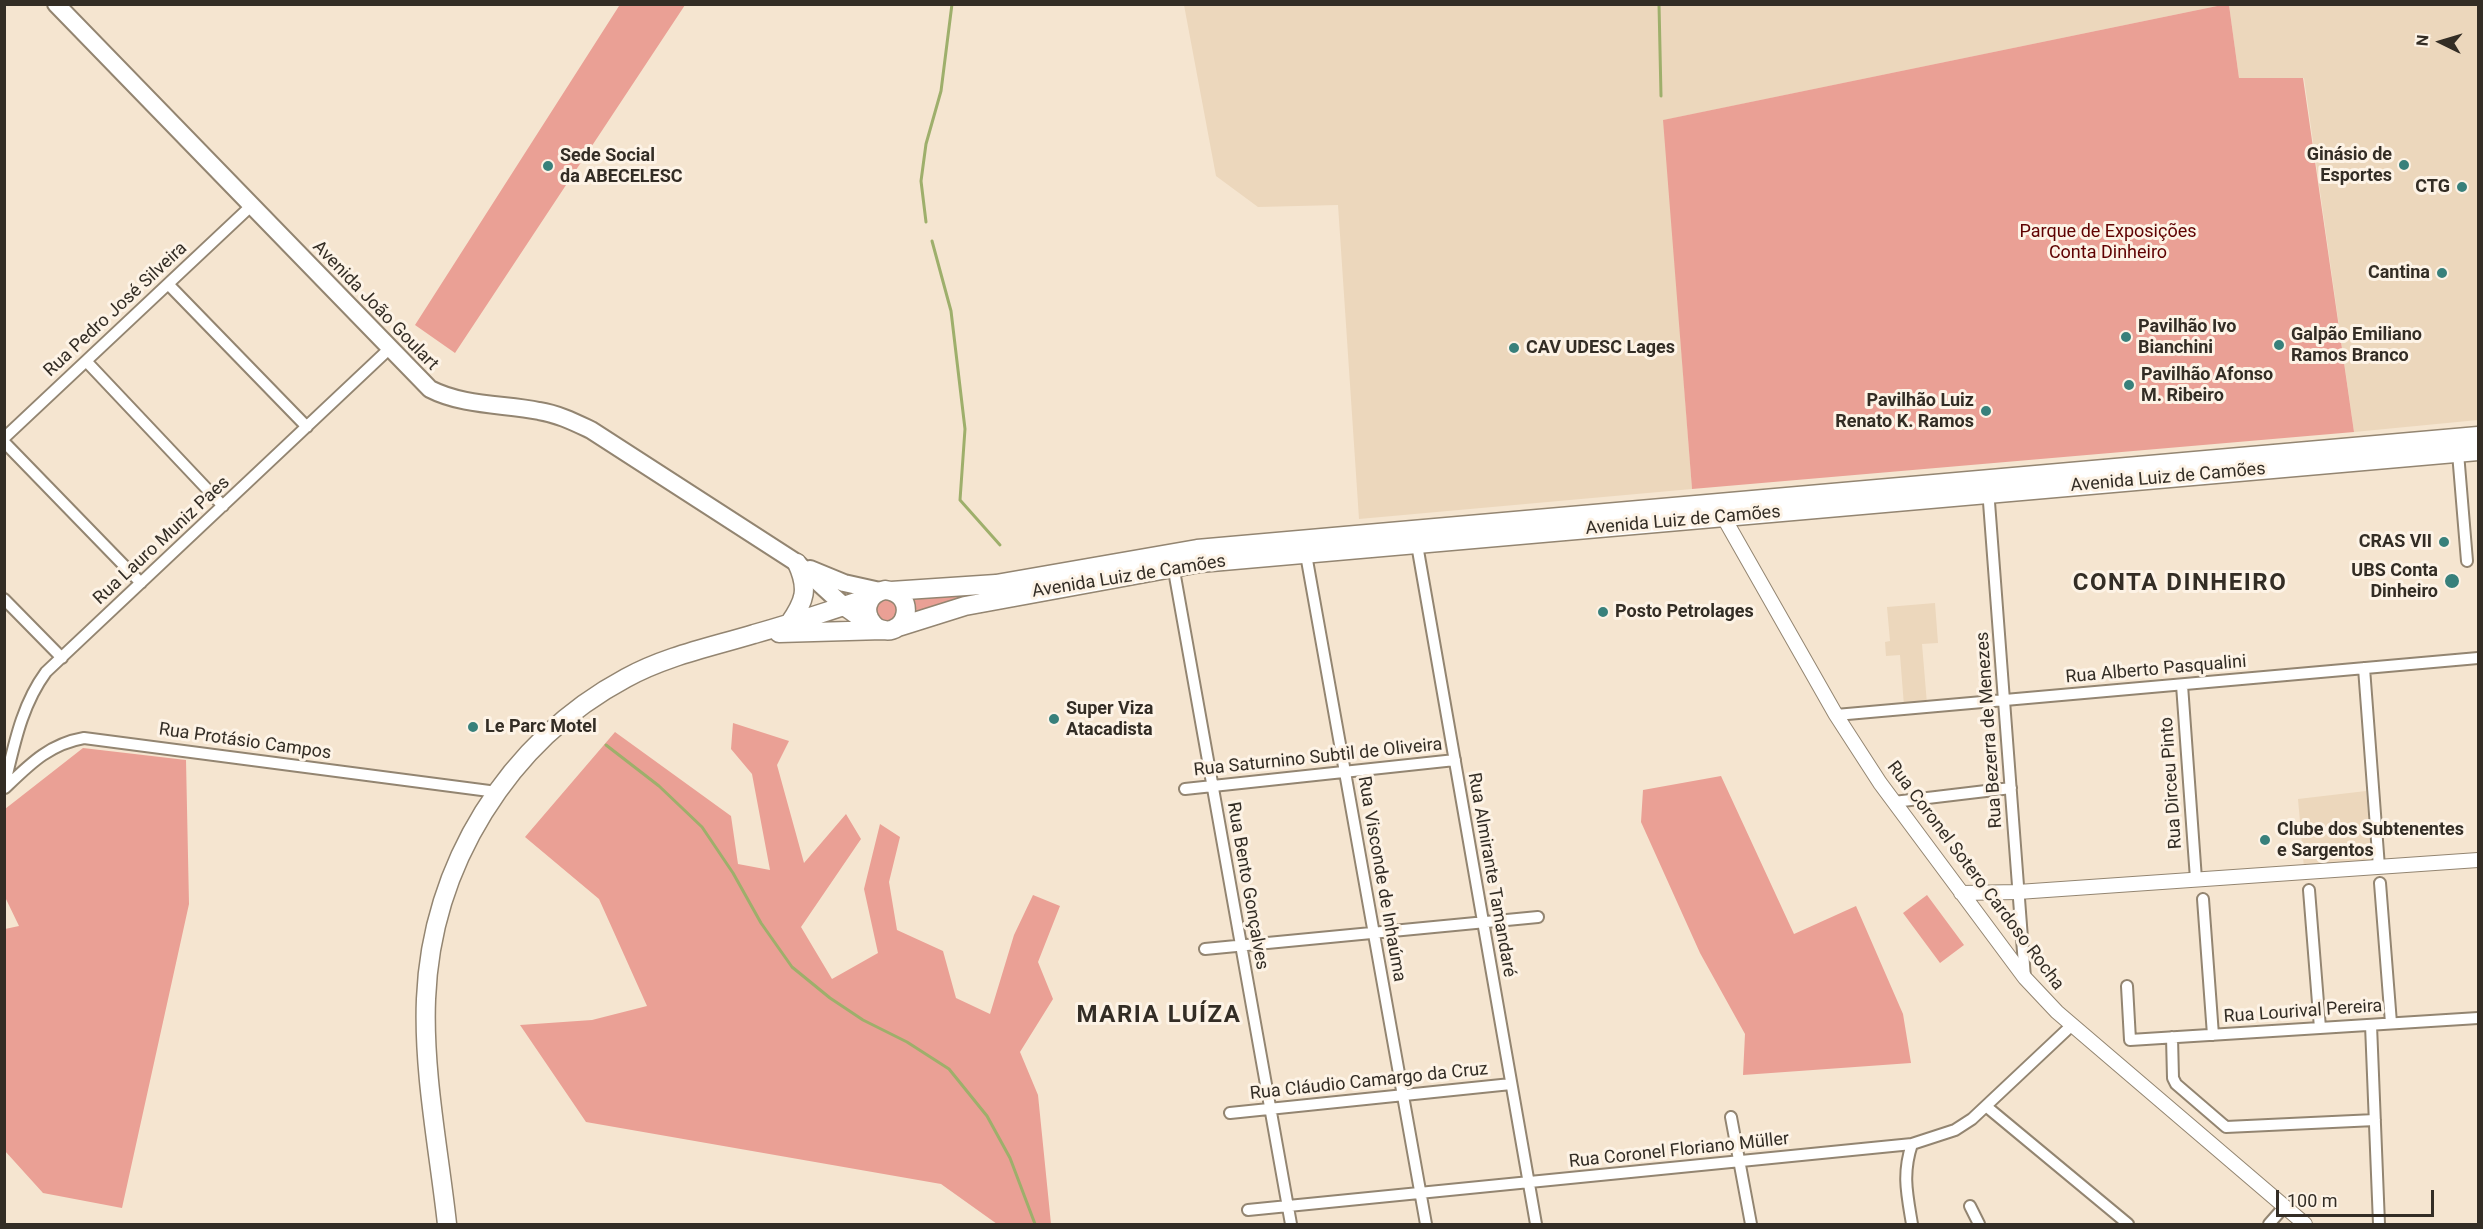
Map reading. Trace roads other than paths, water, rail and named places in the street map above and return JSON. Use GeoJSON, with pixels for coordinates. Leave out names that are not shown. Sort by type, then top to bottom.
{"type":"FeatureCollection","features":[{"type":"Feature","properties":{"kind":"main road","name":"Avenida João Goulart"},"geometry":{"type":"LineString","coordinates":[[56,4],[430,389],[442,395],[542,411],[591,430],[796,563],[844,606]]}},
{"type":"Feature","properties":{"kind":"main road","name":"Avenida Luiz de Camões"},"geometry":{"type":"LineString","coordinates":[[756,634],[881,593],[996,584],[1172,560],[1304,547],[2330,457],[2405,443],[2478,436]]}},
{"type":"Feature","properties":{"kind":"main road"},"geometry":{"type":"LineString","coordinates":[[2394,459],[2394,448],[2398,444],[2405,443]]}},
{"type":"Feature","properties":{"kind":"main road","name":"Avenida Luiz de Camões"},"geometry":{"type":"LineString","coordinates":[[2330,457],[2394,459],[2478,451]]}},
{"type":"Feature","properties":{"kind":"main road","name":"Avenida Luiz de Camões"},"geometry":{"type":"LineString","coordinates":[[756,634],[884,628],[965,606],[1172,560]]}},
{"type":"Feature","properties":{"kind":"main road","name":"Avenida João Goulart"},"geometry":{"type":"LineString","coordinates":[[796,563],[844,583],[881,593]]}},
{"type":"Feature","properties":{"kind":"main road"},"geometry":{"type":"LineString","coordinates":[[789,624],[798,610],[805,590],[804,579],[796,563]]}},
{"type":"Feature","properties":{"kind":"main road"},"geometry":{"type":"LineString","coordinates":[[881,593],[901,597],[906,608],[904,620],[884,628],[871,622],[867,610],[881,593]]}},
{"type":"Feature","properties":{"kind":"main road"},"geometry":{"type":"LineString","coordinates":[[844,606],[884,628]]}},
{"type":"Feature","properties":{"kind":"main road"},"geometry":{"type":"LineString","coordinates":[[447,1224],[429,1066],[426,1001],[428,968],[433,934],[444,894],[473,828],[496,792],[541,741],[598,694],[658,663],[756,634]]}},
{"type":"Feature","properties":{"kind":"street","name":"Rua Pedro José Silveira"},"geometry":{"type":"LineString","coordinates":[[4,440],[251,206]]}},
{"type":"Feature","properties":{"kind":"street"},"geometry":{"type":"LineString","coordinates":[[168,284],[307,427]]}},
{"type":"Feature","properties":{"kind":"street","name":"Rua Lauro Muniz Paes"},"geometry":{"type":"LineString","coordinates":[[4,788],[25,706],[40,681],[389,349]]}},
{"type":"Feature","properties":{"kind":"street"},"geometry":{"type":"LineString","coordinates":[[86,361],[223,506]]}},
{"type":"Feature","properties":{"kind":"street"},"geometry":{"type":"LineString","coordinates":[[4,440],[141,583]]}},
{"type":"Feature","properties":{"kind":"street"},"geometry":{"type":"LineString","coordinates":[[2458,453],[2467,561]]}},
{"type":"Feature","properties":{"kind":"street","name":"Rua Bezerra de Menezes"},"geometry":{"type":"LineString","coordinates":[[1988,487],[2025,978]]}},
{"type":"Feature","properties":{"kind":"street","name":"Rua Coronel Sotero Cardoso Rocha"},"geometry":{"type":"LineString","coordinates":[[1720,510],[1836,715],[1894,802],[2025,978],[2072,1025],[2305,1224]]}},
{"type":"Feature","properties":{"kind":"street","name":"Rua Almirante Tamandaré"},"geometry":{"type":"LineString","coordinates":[[1416,537],[1536,1224]]}},
{"type":"Feature","properties":{"kind":"street","name":"Rua Visconde de Inhaúma"},"geometry":{"type":"LineString","coordinates":[[1304,547],[1426,1224]]}},
{"type":"Feature","properties":{"kind":"street","name":"Rua Bento Gonçalves"},"geometry":{"type":"LineString","coordinates":[[1172,560],[1291,1224]]}},
{"type":"Feature","properties":{"kind":"street"},"geometry":{"type":"LineString","coordinates":[[4,599],[62,658]]}},
{"type":"Feature","properties":{"kind":"street","name":"Rua Alberto Pasqualini"},"geometry":{"type":"LineString","coordinates":[[1836,715],[2478,658]]}},
{"type":"Feature","properties":{"kind":"street"},"geometry":{"type":"LineString","coordinates":[[2364,668],[2379,867]]}},
{"type":"Feature","properties":{"kind":"street","name":"Rua Dirceu Pinto"},"geometry":{"type":"LineString","coordinates":[[2182,684],[2196,879]]}},
{"type":"Feature","properties":{"kind":"street","name":"Rua Protásio Campos"},"geometry":{"type":"LineString","coordinates":[[4,788],[50,749],[67,741],[84,738],[496,792]]}},
{"type":"Feature","properties":{"kind":"street","name":"Rua Saturnino Subtil de Oliveira"},"geometry":{"type":"LineString","coordinates":[[1185,789],[1455,760]]}},
{"type":"Feature","properties":{"kind":"street"},"geometry":{"type":"LineString","coordinates":[[1894,802],[2011,788]]}},
{"type":"Feature","properties":{"kind":"street"},"geometry":{"type":"LineString","coordinates":[[1961,893],[2018,892],[2478,860]]}},
{"type":"Feature","properties":{"kind":"street"},"geometry":{"type":"LineString","coordinates":[[2380,883],[2391,1023]]}},
{"type":"Feature","properties":{"kind":"street"},"geometry":{"type":"LineString","coordinates":[[2309,890],[2320,1028]]}},
{"type":"Feature","properties":{"kind":"street"},"geometry":{"type":"LineString","coordinates":[[2203,899],[2213,1035]]}},
{"type":"Feature","properties":{"kind":"street"},"geometry":{"type":"LineString","coordinates":[[1204,949],[1538,917]]}},
{"type":"Feature","properties":{"kind":"street","name":"Rua Lourival Pereira"},"geometry":{"type":"LineString","coordinates":[[2127,986],[2130,1040],[2478,1018]]}},
{"type":"Feature","properties":{"kind":"street","name":"Rua Coronel Floriano Müller"},"geometry":{"type":"LineString","coordinates":[[1248,1210],[1912,1144],[1955,1130],[1987,1107],[2072,1025]]}},
{"type":"Feature","properties":{"kind":"street"},"geometry":{"type":"LineString","coordinates":[[2372,1025],[2379,1224]]}},
{"type":"Feature","properties":{"kind":"street"},"geometry":{"type":"LineString","coordinates":[[2172,1037],[2173,1078],[2176,1084],[2226,1127],[2375,1120]]}},
{"type":"Feature","properties":{"kind":"street","name":"Rua Cláudio Camargo da Cruz"},"geometry":{"type":"LineString","coordinates":[[1230,1113],[1511,1084]]}},
{"type":"Feature","properties":{"kind":"street"},"geometry":{"type":"LineString","coordinates":[[1987,1107],[2128,1224]]}},
{"type":"Feature","properties":{"kind":"street"},"geometry":{"type":"LineString","coordinates":[[1731,1117],[1751,1224]]}},
{"type":"Feature","properties":{"kind":"street"},"geometry":{"type":"LineString","coordinates":[[1912,1144],[1906,1164],[1905,1178],[1912,1224]]}},
{"type":"Feature","properties":{"kind":"street"},"geometry":{"type":"LineString","coordinates":[[1970,1206],[1979,1224]]}},
{"type":"Feature","properties":{"kind":"street"},"geometry":{"type":"LineString","coordinates":[[2269,1224],[2284,1207]]}},
{"type":"Feature","properties":{"kind":"waterway"},"geometry":{"type":"LineString","coordinates":[[926,222],[921,181],[926,144],[941,91],[952,4]]}},
{"type":"Feature","properties":{"kind":"waterway"},"geometry":{"type":"LineString","coordinates":[[1659,4],[1661,96]]}},
{"type":"Feature","properties":{"kind":"waterway"},"geometry":{"type":"LineString","coordinates":[[932,241],[951,311],[965,429],[960,500],[1000,545]]}},
{"type":"Feature","properties":{"kind":"waterway"},"geometry":{"type":"LineString","coordinates":[[606,745],[659,786],[702,827],[733,873],[761,923],[792,967],[830,998],[863,1020],[907,1042],[949,1069],[987,1116],[1010,1158],[1035,1224]]}},
{"type":"Feature","properties":{"kind":"place","name":"Ginásio de Esportes"},"geometry":{"type":"Point","coordinates":[2404,165]}},
{"type":"Feature","properties":{"kind":"place","name":"Sede Social da ABECELESC"},"geometry":{"type":"Point","coordinates":[548,166]}},
{"type":"Feature","properties":{"kind":"place","name":"CTG"},"geometry":{"type":"Point","coordinates":[2462,187]}},
{"type":"Feature","properties":{"kind":"place","name":"Cantina"},"geometry":{"type":"Point","coordinates":[2442,273]}},
{"type":"Feature","properties":{"kind":"place","name":"Pavilhão Ivo Bianchini"},"geometry":{"type":"Point","coordinates":[2126,337]}},
{"type":"Feature","properties":{"kind":"place","name":"Galpão Emiliano Ramos Branco"},"geometry":{"type":"Point","coordinates":[2279,345]}},
{"type":"Feature","properties":{"kind":"place","name":"CAV UDESC Lages"},"geometry":{"type":"Point","coordinates":[1514,348]}},
{"type":"Feature","properties":{"kind":"place","name":"Pavilhão Afonso M. Ribeiro"},"geometry":{"type":"Point","coordinates":[2129,385]}},
{"type":"Feature","properties":{"kind":"place","name":"Pavilhão Luiz Renato K. Ramos"},"geometry":{"type":"Point","coordinates":[1986,411]}},
{"type":"Feature","properties":{"kind":"place","name":"CRAS VII"},"geometry":{"type":"Point","coordinates":[2444,542]}},
{"type":"Feature","properties":{"kind":"place","name":"UBS Conta Dinheiro"},"geometry":{"type":"Point","coordinates":[2452,581]}},
{"type":"Feature","properties":{"kind":"place","name":"Posto Petrolages"},"geometry":{"type":"Point","coordinates":[1603,612]}},
{"type":"Feature","properties":{"kind":"place","name":"Super Viza Atacadista"},"geometry":{"type":"Point","coordinates":[1054,719]}},
{"type":"Feature","properties":{"kind":"place","name":"Le Parc Motel"},"geometry":{"type":"Point","coordinates":[473,727]}},
{"type":"Feature","properties":{"kind":"place","name":"Clube dos Subtenentes e Sargentos"},"geometry":{"type":"Point","coordinates":[2265,840]}},
{"type":"Feature","properties":{"kind":"district","name":"CONTA DINHEIRO"},"geometry":{"type":"Point","coordinates":[2180,584]}},
{"type":"Feature","properties":{"kind":"district","name":"MARIA LUÍZA"},"geometry":{"type":"Point","coordinates":[1159,1016]}},
{"type":"Feature","properties":{"kind":"park label","name":"Parque de Exposições Conta Dinheiro"},"geometry":{"type":"Point","coordinates":[2108,242]}}]}
